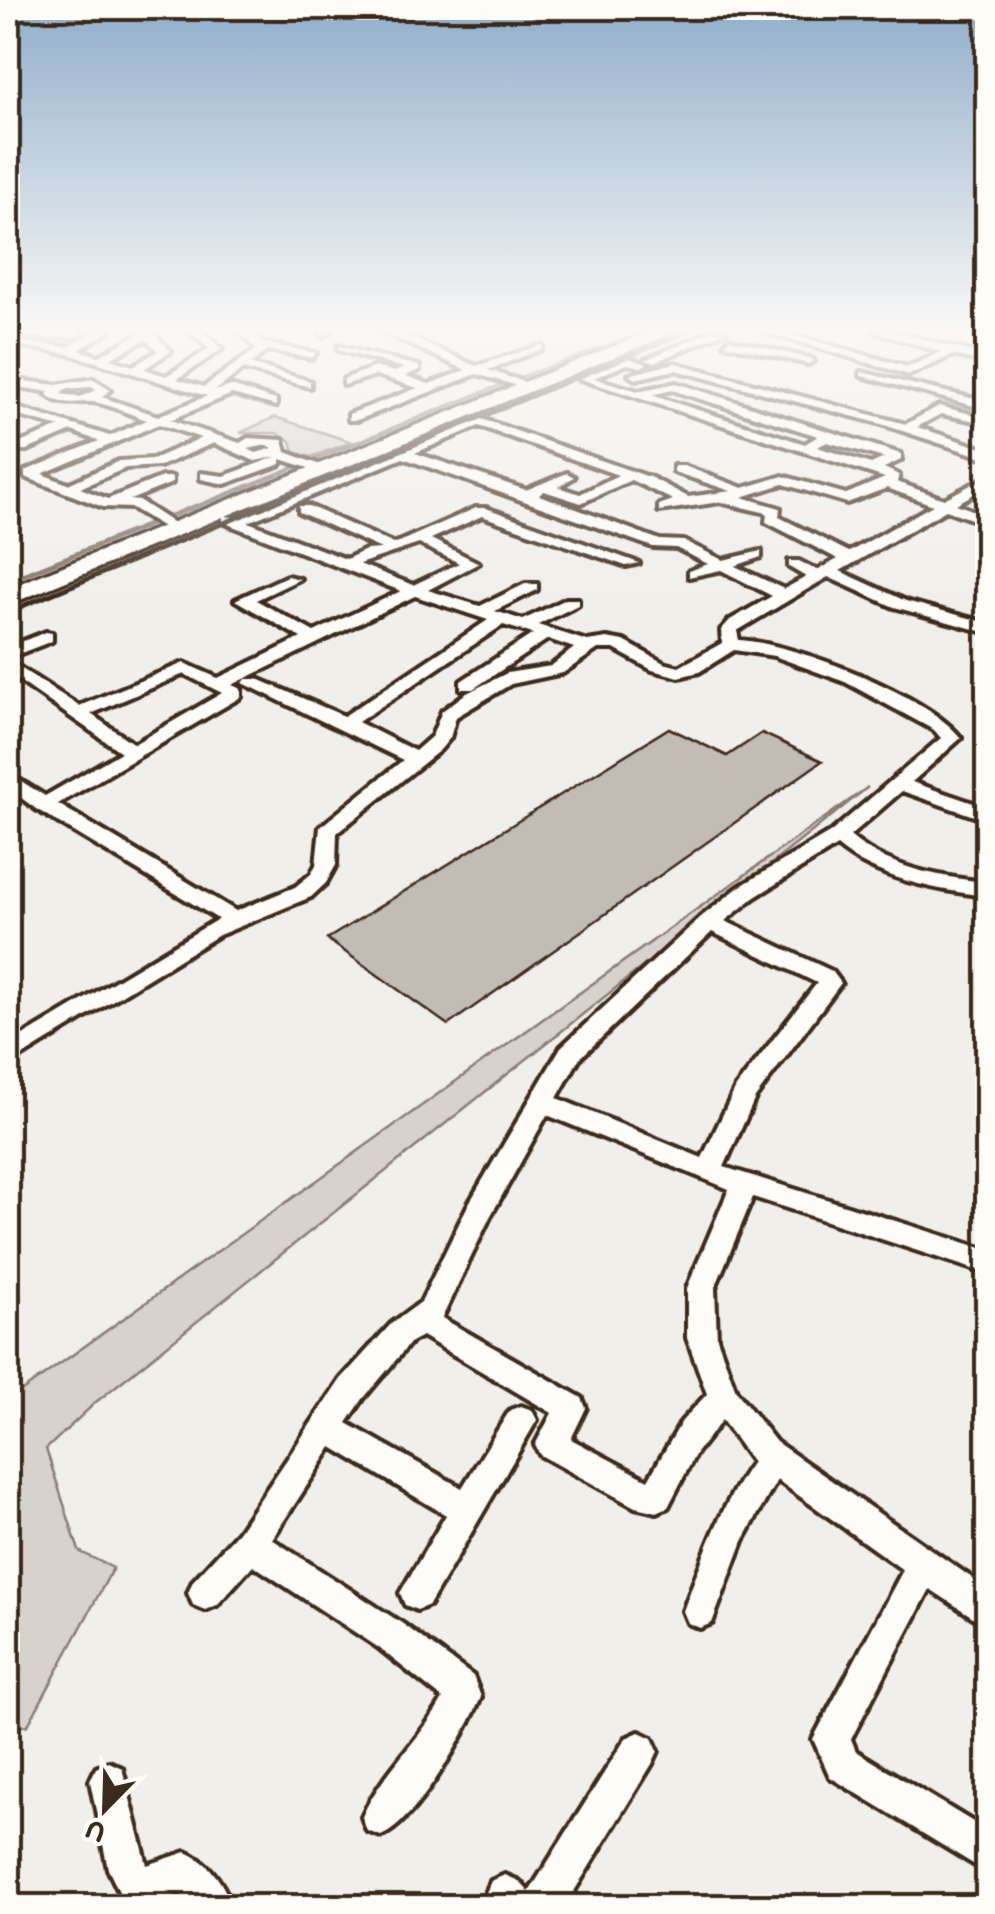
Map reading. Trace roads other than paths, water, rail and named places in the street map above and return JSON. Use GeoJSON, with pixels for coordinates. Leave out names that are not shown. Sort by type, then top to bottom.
{"type":"FeatureCollection","features":[{"type":"Feature","properties":{"kind":"main road"},"geometry":{"type":"LineString","coordinates":[[8,597],[165,524],[226,518],[297,463],[416,420]]}},
{"type":"Feature","properties":{"kind":"street"},"geometry":{"type":"LineString","coordinates":[[46,420],[109,440]]}},
{"type":"Feature","properties":{"kind":"street"},"geometry":{"type":"LineString","coordinates":[[155,420],[30,474],[108,504],[167,480]]}},
{"type":"Feature","properties":{"kind":"street"},"geometry":{"type":"LineString","coordinates":[[178,420],[212,438],[244,445],[278,443],[297,463]]}},
{"type":"Feature","properties":{"kind":"street"},"geometry":{"type":"LineString","coordinates":[[181,420],[244,445]]}},
{"type":"Feature","properties":{"kind":"street"},"geometry":{"type":"LineString","coordinates":[[664,508],[710,495],[737,495],[782,480],[847,499],[887,483],[894,476],[719,420]]}},
{"type":"Feature","properties":{"kind":"street"},"geometry":{"type":"LineString","coordinates":[[785,420],[825,432],[830,435],[828,438]]}},
{"type":"Feature","properties":{"kind":"street"},"geometry":{"type":"LineString","coordinates":[[883,420],[988,456]]}},
{"type":"Feature","properties":{"kind":"street"},"geometry":{"type":"LineString","coordinates":[[906,428],[919,420]]}},
{"type":"Feature","properties":{"kind":"street"},"geometry":{"type":"LineString","coordinates":[[226,518],[478,422],[630,475],[684,500]]}},
{"type":"Feature","properties":{"kind":"street"},"geometry":{"type":"LineString","coordinates":[[15,445],[72,428]]}},
{"type":"Feature","properties":{"kind":"street"},"geometry":{"type":"LineString","coordinates":[[67,489],[124,464],[156,462],[212,438]]}},
{"type":"Feature","properties":{"kind":"street"},"geometry":{"type":"LineString","coordinates":[[807,448],[828,438],[896,456],[872,469]]}},
{"type":"Feature","properties":{"kind":"street"},"geometry":{"type":"LineString","coordinates":[[15,445],[59,460]]}},
{"type":"Feature","properties":{"kind":"street"},"geometry":{"type":"LineString","coordinates":[[178,453],[225,480],[297,463]]}},
{"type":"Feature","properties":{"kind":"street"},"geometry":{"type":"LineString","coordinates":[[400,453],[658,544],[679,544],[785,596]]}},
{"type":"Feature","properties":{"kind":"street"},"geometry":{"type":"LineString","coordinates":[[679,469],[774,512],[770,519],[851,559]]}},
{"type":"Feature","properties":{"kind":"street"},"geometry":{"type":"LineString","coordinates":[[8,472],[104,506],[135,504],[165,524]]}},
{"type":"Feature","properties":{"kind":"street"},"geometry":{"type":"LineString","coordinates":[[546,487],[582,499],[630,475]]}},
{"type":"Feature","properties":{"kind":"street"},"geometry":{"type":"LineString","coordinates":[[527,495],[568,477]]}},
{"type":"Feature","properties":{"kind":"street"},"geometry":{"type":"LineString","coordinates":[[731,644],[729,630],[736,623],[988,480]]}},
{"type":"Feature","properties":{"kind":"street"},"geometry":{"type":"LineString","coordinates":[[887,483],[988,521]]}},
{"type":"Feature","properties":{"kind":"street"},"geometry":{"type":"LineString","coordinates":[[304,509],[394,548]]}},
{"type":"Feature","properties":{"kind":"street"},"geometry":{"type":"LineString","coordinates":[[347,564],[419,539],[481,511],[631,563]]}},
{"type":"Feature","properties":{"kind":"street"},"geometry":{"type":"LineString","coordinates":[[226,518],[410,589],[588,647]]}},
{"type":"Feature","properties":{"kind":"street"},"geometry":{"type":"LineString","coordinates":[[216,685],[472,562],[419,539]]}},
{"type":"Feature","properties":{"kind":"street"},"geometry":{"type":"LineString","coordinates":[[694,574],[756,554]]}},
{"type":"Feature","properties":{"kind":"street"},"geometry":{"type":"LineString","coordinates":[[794,564],[900,604],[988,628]]}},
{"type":"Feature","properties":{"kind":"street"},"geometry":{"type":"LineString","coordinates":[[292,579],[243,600],[310,637]]}},
{"type":"Feature","properties":{"kind":"street"},"geometry":{"type":"LineString","coordinates":[[481,612],[532,588]]}},
{"type":"Feature","properties":{"kind":"street"},"geometry":{"type":"LineString","coordinates":[[522,627],[572,602]]}},
{"type":"Feature","properties":{"kind":"street"},"geometry":{"type":"LineString","coordinates":[[345,723],[500,619]]}},
{"type":"Feature","properties":{"kind":"street"},"geometry":{"type":"LineString","coordinates":[[464,688],[543,635]]}},
{"type":"Feature","properties":{"kind":"street"},"geometry":{"type":"LineString","coordinates":[[8,653],[46,636]]}},
{"type":"Feature","properties":{"kind":"street"},"geometry":{"type":"LineString","coordinates":[[8,1056],[165,957],[234,920],[303,892],[319,878],[329,855],[327,831],[441,738],[448,715],[510,678],[551,672],[598,643],[620,645],[664,669],[678,672],[688,671],[731,644],[758,644],[790,653],[906,706],[950,732],[952,738],[944,747],[896,783],[838,836],[747,892],[710,922],[570,1053],[478,1213],[422,1321],[401,1333],[352,1388],[250,1544],[205,1592]]}},
{"type":"Feature","properties":{"kind":"street"},"geometry":{"type":"LineString","coordinates":[[8,665],[135,754]]}},
{"type":"Feature","properties":{"kind":"street"},"geometry":{"type":"LineString","coordinates":[[42,805],[234,694],[184,668],[78,713]]}},
{"type":"Feature","properties":{"kind":"street"},"geometry":{"type":"LineString","coordinates":[[252,684],[345,723],[417,760]]}},
{"type":"Feature","properties":{"kind":"street"},"geometry":{"type":"LineString","coordinates":[[8,779],[42,805],[160,872],[234,920]]}},
{"type":"Feature","properties":{"kind":"street"},"geometry":{"type":"LineString","coordinates":[[896,783],[988,814]]}},
{"type":"Feature","properties":{"kind":"street"},"geometry":{"type":"LineString","coordinates":[[838,836],[860,852],[901,868],[944,883],[988,889]]}},
{"type":"Feature","properties":{"kind":"street"},"geometry":{"type":"LineString","coordinates":[[708,1172],[745,1094],[830,983],[824,976],[710,922]]}},
{"type":"Feature","properties":{"kind":"street"},"geometry":{"type":"LineString","coordinates":[[542,1102],[708,1172],[988,1262]]}},
{"type":"Feature","properties":{"kind":"street"},"geometry":{"type":"LineString","coordinates":[[744,1183],[701,1288],[702,1338],[724,1399],[774,1459],[988,1610]]}},
{"type":"Feature","properties":{"kind":"street"},"geometry":{"type":"LineString","coordinates":[[422,1321],[571,1408],[551,1445],[646,1496],[658,1496],[688,1434],[700,1418],[724,1399]]}},
{"type":"Feature","properties":{"kind":"street"},"geometry":{"type":"LineString","coordinates":[[417,1594],[521,1420]]}},
{"type":"Feature","properties":{"kind":"street"},"geometry":{"type":"LineString","coordinates":[[326,1427],[465,1508]]}},
{"type":"Feature","properties":{"kind":"street"},"geometry":{"type":"LineString","coordinates":[[700,1611],[730,1530],[753,1486],[774,1459]]}},
{"type":"Feature","properties":{"kind":"street"},"geometry":{"type":"LineString","coordinates":[[250,1544],[390,1636],[460,1690],[459,1705],[432,1751],[381,1816]]}},
{"type":"Feature","properties":{"kind":"street"},"geometry":{"type":"LineString","coordinates":[[924,1565],[831,1738],[842,1764],[988,1854]]}},
{"type":"Feature","properties":{"kind":"street"},"geometry":{"type":"LineString","coordinates":[[521,1903],[639,1751]]}},
{"type":"Feature","properties":{"kind":"street"},"geometry":{"type":"LineString","coordinates":[[109,1781],[128,1869],[136,1884],[147,1885],[186,1872],[200,1885],[212,1906]]}},
{"type":"Feature","properties":{"kind":"waterway"},"geometry":{"type":"LineString","coordinates":[[190,509],[413,420]]}},
{"type":"Feature","properties":{"kind":"waterway"},"geometry":{"type":"LineString","coordinates":[[8,581],[196,506]]}},
{"type":"Feature","properties":{"kind":"railway"},"geometry":{"type":"LineString","coordinates":[[259,509],[474,420]]}},
{"type":"Feature","properties":{"kind":"railway"},"geometry":{"type":"LineString","coordinates":[[8,612],[265,506]]}}]}
